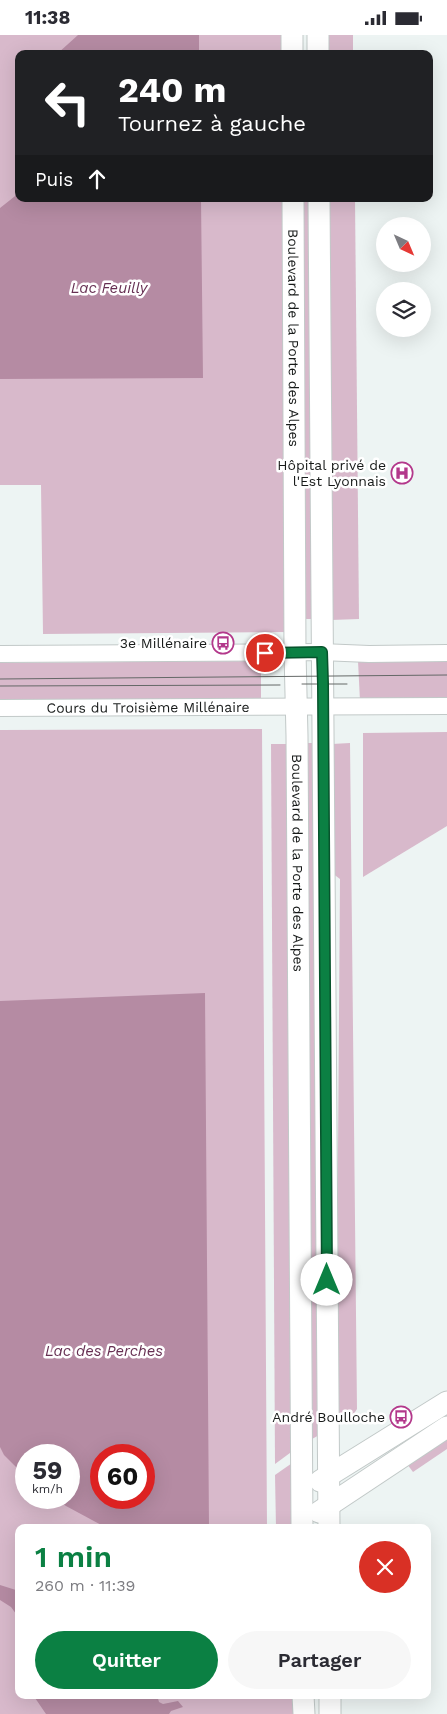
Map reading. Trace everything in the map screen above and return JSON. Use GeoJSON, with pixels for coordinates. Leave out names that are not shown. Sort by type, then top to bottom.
{"type":"FeatureCollection","features":[{"type":"Feature","properties":{"kind":"main road"},"geometry":{"type":"LineString","coordinates":[[292,35],[292,50]]}},
{"type":"Feature","properties":{"kind":"main road"},"geometry":{"type":"LineString","coordinates":[[318,35],[318,50]]}},
{"type":"Feature","properties":{"kind":"main road","name":"Boulevard de la Porte des Alpes"},"geometry":{"type":"LineString","coordinates":[[293,202],[294,652],[302,1524]]}},
{"type":"Feature","properties":{"kind":"main road","name":"Boulevard de la Porte des Alpes"},"geometry":{"type":"LineString","coordinates":[[319,202],[328,1524]]}},
{"type":"Feature","properties":{"kind":"main road"},"geometry":{"type":"LineString","coordinates":[[301,1493],[447,1402]]}},
{"type":"Feature","properties":{"kind":"main road"},"geometry":{"type":"LineString","coordinates":[[303,1524],[447,1427]]}},
{"type":"Feature","properties":{"kind":"main road"},"geometry":{"type":"LineString","coordinates":[[304,1699],[304,1714]]}},
{"type":"Feature","properties":{"kind":"main road"},"geometry":{"type":"LineString","coordinates":[[330,1699],[330,1714]]}},
{"type":"Feature","properties":{"kind":"street"},"geometry":{"type":"LineString","coordinates":[[0,654],[447,653]]}},
{"type":"Feature","properties":{"kind":"street","name":"Cours du Troisième Millénaire"},"geometry":{"type":"LineString","coordinates":[[0,708],[447,706]]}},
{"type":"Feature","properties":{"kind":"shaded area"},"geometry":{"type":"Polygon","coordinates":[[[0,35],[285,35],[285,50],[15,50],[15,202],[285,202],[289,632],[43,634],[41,485],[0,485],[0,35]]]}},
{"type":"Feature","properties":{"kind":"shaded area"},"geometry":{"type":"Polygon","coordinates":[[[327,35],[353,35],[353,50],[327,50],[327,35]]]}},
{"type":"Feature","properties":{"kind":"shaded area"},"geometry":{"type":"Polygon","coordinates":[[[303,202],[311,202],[315,619],[306,619],[303,202]]]}},
{"type":"Feature","properties":{"kind":"shaded area"},"geometry":{"type":"Polygon","coordinates":[[[328,202],[355,202],[359,619],[331,620],[328,202]]]}},
{"type":"Feature","properties":{"kind":"shaded area"},"geometry":{"type":"Polygon","coordinates":[[[447,660],[447,700],[360,701],[358,661],[447,660]]]}},
{"type":"Feature","properties":{"kind":"shaded area"},"geometry":{"type":"Polygon","coordinates":[[[261,661],[261,701],[0,703],[0,663],[261,661]]]}},
{"type":"Feature","properties":{"kind":"shaded area"},"geometry":{"type":"Polygon","coordinates":[[[262,729],[267,1524],[15,1524],[15,1699],[294,1699],[294,1714],[0,1714],[0,730],[262,729]]]}},
{"type":"Feature","properties":{"kind":"shaded area"},"geometry":{"type":"Polygon","coordinates":[[[447,732],[447,826],[363,877],[363,733],[447,732]]]}},
{"type":"Feature","properties":{"kind":"shaded area"},"geometry":{"type":"Polygon","coordinates":[[[306,743],[315,743],[321,1434],[312,1439],[306,743]]]}},
{"type":"Feature","properties":{"kind":"shaded area"},"geometry":{"type":"Polygon","coordinates":[[[350,743],[357,1409],[353,1415],[336,1424],[340,879],[332,873],[332,744],[350,743]]]}},
{"type":"Feature","properties":{"kind":"shaded area"},"geometry":{"type":"Polygon","coordinates":[[[271,744],[287,744],[294,1450],[275,1464],[271,744]]]}},
{"type":"Feature","properties":{"kind":"shaded area"},"geometry":{"type":"Polygon","coordinates":[[[447,1437],[447,1449],[413,1472],[407,1464],[447,1437]]]}},
{"type":"Feature","properties":{"kind":"shaded area"},"geometry":{"type":"Polygon","coordinates":[[[295,1461],[295,1524],[276,1524],[275,1475],[295,1461]]]}},
{"type":"Feature","properties":{"kind":"water"},"geometry":{"type":"Polygon","coordinates":[[[78,35],[199,35],[199,50],[61,50],[78,35]]]}},
{"type":"Feature","properties":{"kind":"water","name":"Lac Feuilly"},"geometry":{"type":"Polygon","coordinates":[[[15,196],[15,202],[201,202],[203,378],[0,379],[0,208],[15,196]]]}},
{"type":"Feature","properties":{"kind":"water","name":"Lac des Perches"},"geometry":{"type":"Polygon","coordinates":[[[205,993],[209,1524],[99,1524],[72,1509],[80,1509],[80,1444],[15,1444],[15,1466],[4,1455],[0,1447],[0,1001],[205,993]]]}},
{"type":"Feature","properties":{"kind":"water"},"geometry":{"type":"Polygon","coordinates":[[[0,1585],[15,1590],[15,1612],[11,1607],[0,1600],[0,1585]]]}},
{"type":"Feature","properties":{"kind":"water"},"geometry":{"type":"Polygon","coordinates":[[[36,1699],[158,1699],[163,1704],[178,1701],[183,1707],[171,1711],[169,1714],[46,1714],[36,1699]]]}},
{"type":"Feature","properties":{"kind":"tram line"},"geometry":{"type":"LineString","coordinates":[[0,679],[447,675]]}},
{"type":"Feature","properties":{"kind":"tram line"},"geometry":{"type":"LineString","coordinates":[[302,684],[347,684]]}},
{"type":"Feature","properties":{"kind":"tram line"},"geometry":{"type":"LineString","coordinates":[[0,686],[280,685]]}},
{"type":"Feature","properties":{"kind":"place","name":"Hôpital privé de l'Est Lyonnais"},"geometry":{"type":"Point","coordinates":[402,473]}},
{"type":"Feature","properties":{"kind":"place","name":"3e Millénaire"},"geometry":{"type":"Point","coordinates":[223,643]}},
{"type":"Feature","properties":{"kind":"place","name":"André Boulloche"},"geometry":{"type":"Point","coordinates":[401,1417]}},
{"type":"Feature","properties":{"kind":"route"},"geometry":{"type":"LineString","coordinates":[[265,653],[322,652],[327,1280]]}}]}
